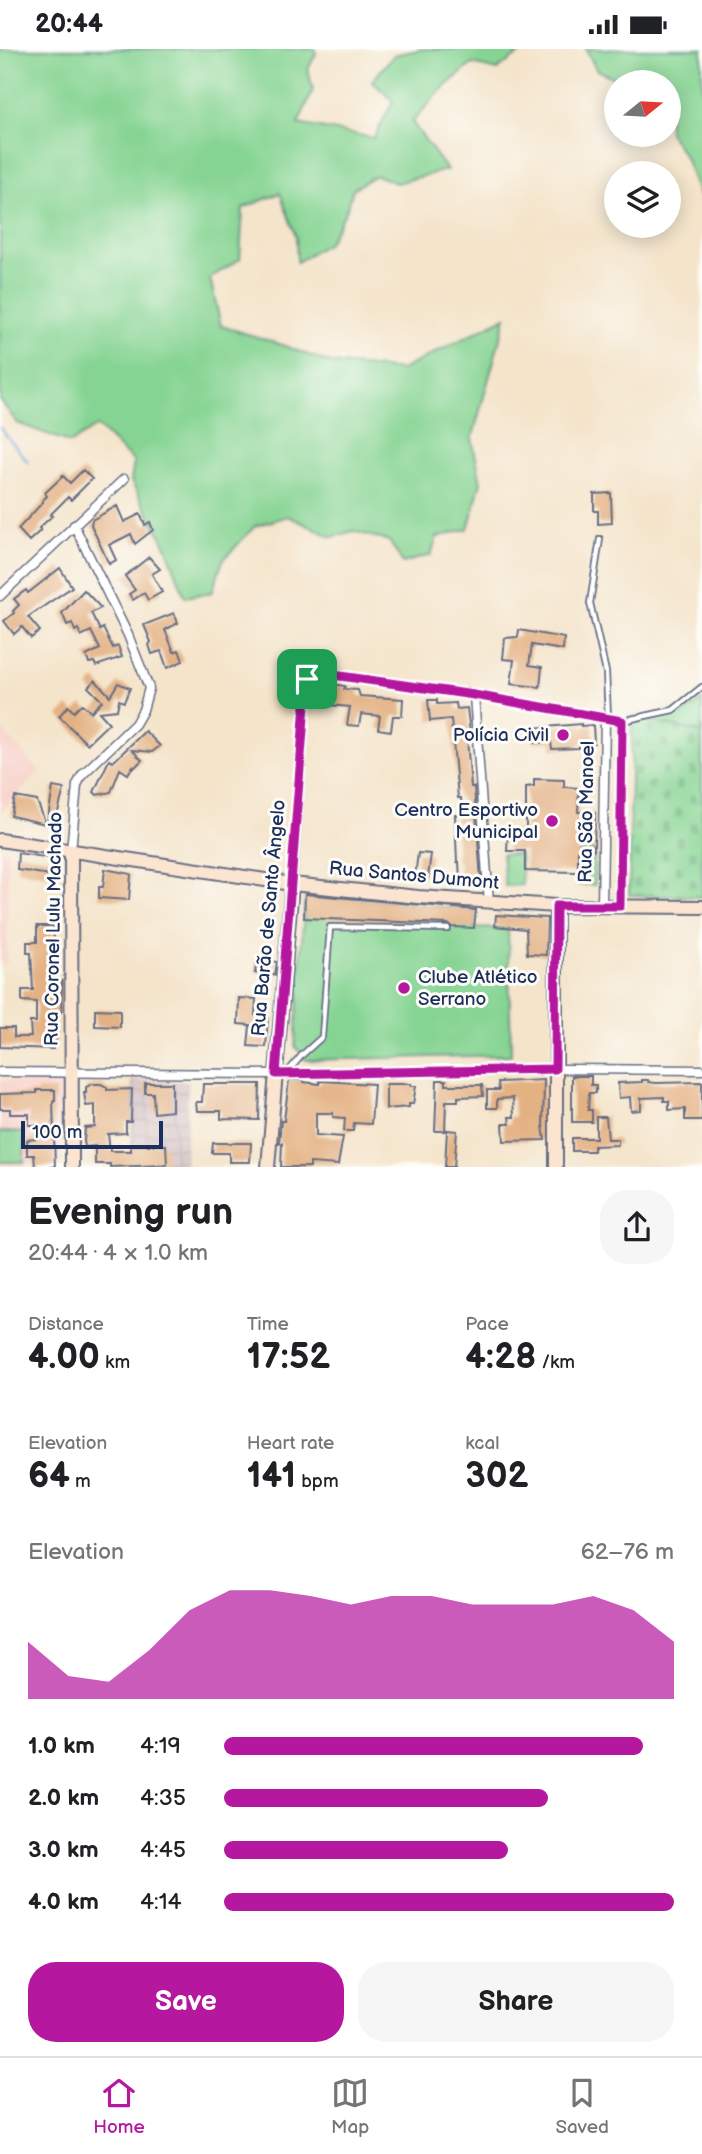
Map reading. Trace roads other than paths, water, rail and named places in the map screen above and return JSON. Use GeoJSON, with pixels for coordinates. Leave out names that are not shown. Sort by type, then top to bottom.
{"type":"FeatureCollection","features":[{"type":"Feature","properties":{"kind":"main road","name":"Rua Santos Dumont"},"geometry":{"type":"LineString","coordinates":[[0,840],[292,884],[556,906],[702,908]]}},
{"type":"Feature","properties":{"kind":"main road","name":"Rua Coronel Lulu Machado"},"geometry":{"type":"LineString","coordinates":[[71,851],[72,1167]]}},
{"type":"Feature","properties":{"kind":"main road","name":"Rua Barão de Santo Ângelo"},"geometry":{"type":"LineString","coordinates":[[268,1167],[281,1074],[292,884]]}},
{"type":"Feature","properties":{"kind":"main road"},"geometry":{"type":"LineString","coordinates":[[555,1167],[556,906]]}},
{"type":"Feature","properties":{"kind":"street"},"geometry":{"type":"LineString","coordinates":[[0,596],[124,478]]}},
{"type":"Feature","properties":{"kind":"street","name":"Rua Coronel Lulu Machado"},"geometry":{"type":"LineString","coordinates":[[71,851],[77,785],[82,775],[135,724],[143,710],[149,688],[108,590],[74,525]]}},
{"type":"Feature","properties":{"kind":"street","name":"Rua Barão de Santo Ângelo"},"geometry":{"type":"LineString","coordinates":[[292,884],[307,679],[319,673],[474,695]]}},
{"type":"Feature","properties":{"kind":"street"},"geometry":{"type":"LineString","coordinates":[[489,902],[474,695],[622,721]]}},
{"type":"Feature","properties":{"kind":"street","name":"Rua São Manoel"},"geometry":{"type":"LineString","coordinates":[[602,906],[606,718]]}},
{"type":"Feature","properties":{"kind":"street","name":"Rua São Manoel"},"geometry":{"type":"LineString","coordinates":[[620,906],[622,721]]}},
{"type":"Feature","properties":{"kind":"street"},"geometry":{"type":"LineString","coordinates":[[0,1072],[281,1074],[555,1069],[702,1070]]}},
{"type":"Feature","properties":{"kind":"lane"},"geometry":{"type":"LineString","coordinates":[[600,538],[590,603],[606,672],[606,718]]}},
{"type":"Feature","properties":{"kind":"lane"},"geometry":{"type":"LineString","coordinates":[[622,721],[673,710],[702,687]]}},
{"type":"Feature","properties":{"kind":"lane"},"geometry":{"type":"LineString","coordinates":[[281,1074],[322,1037],[330,927],[448,929]]}},
{"type":"Feature","properties":{"kind":"waterway"},"geometry":{"type":"LineString","coordinates":[[0,428],[28,462]]}},
{"type":"Feature","properties":{"kind":"place","name":"Polícia Civil"},"geometry":{"type":"Point","coordinates":[563,735]}},
{"type":"Feature","properties":{"kind":"place","name":"Centro Esportivo Municipal"},"geometry":{"type":"Point","coordinates":[552,821]}},
{"type":"Feature","properties":{"kind":"place","name":"Clube Atlético Serrano"},"geometry":{"type":"Point","coordinates":[404,988]}}]}
